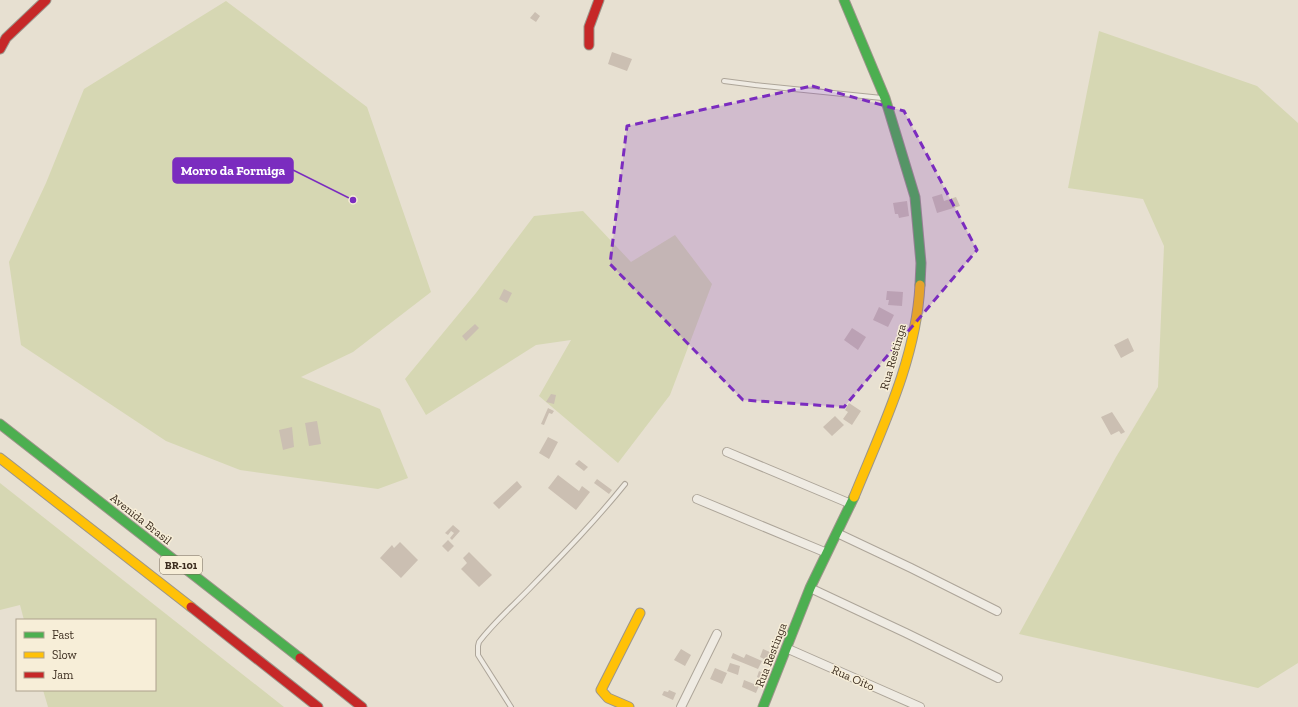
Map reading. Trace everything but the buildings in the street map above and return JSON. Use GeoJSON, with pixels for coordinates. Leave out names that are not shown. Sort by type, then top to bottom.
{"type":"FeatureCollection","features":[{"type":"Feature","properties":{"kind":"main road"},"geometry":{"type":"LineString","coordinates":[[0,49],[6,38],[46,0]]}},
{"type":"Feature","properties":{"kind":"main road"},"geometry":{"type":"LineString","coordinates":[[589,45],[587,33],[589,23],[599,0]]}},
{"type":"Feature","properties":{"kind":"main road","name":"Rua Restinga"},"geometry":{"type":"LineString","coordinates":[[764,707],[810,588],[851,504],[899,386],[914,336],[919,300],[921,263],[915,197],[885,98],[844,0]]}},
{"type":"Feature","properties":{"kind":"main road","name":"Avenida Brasil"},"geometry":{"type":"LineString","coordinates":[[0,424],[362,707]]}},
{"type":"Feature","properties":{"kind":"main road","name":"BR-101"},"geometry":{"type":"LineString","coordinates":[[0,458],[318,707]]}},
{"type":"Feature","properties":{"kind":"main road"},"geometry":{"type":"LineString","coordinates":[[629,707],[608,698],[602,690],[640,613]]}},
{"type":"Feature","properties":{"kind":"street"},"geometry":{"type":"LineString","coordinates":[[727,452],[851,504]]}},
{"type":"Feature","properties":{"kind":"street"},"geometry":{"type":"LineString","coordinates":[[697,499],[827,553]]}},
{"type":"Feature","properties":{"kind":"street"},"geometry":{"type":"LineString","coordinates":[[838,533],[997,611]]}},
{"type":"Feature","properties":{"kind":"street"},"geometry":{"type":"LineString","coordinates":[[810,588],[998,678]]}},
{"type":"Feature","properties":{"kind":"street"},"geometry":{"type":"LineString","coordinates":[[681,707],[717,634]]}},
{"type":"Feature","properties":{"kind":"street","name":"Rua Oito"},"geometry":{"type":"LineString","coordinates":[[786,648],[920,707]]}},
{"type":"Feature","properties":{"kind":"lane"},"geometry":{"type":"LineString","coordinates":[[724,81],[885,98]]}},
{"type":"Feature","properties":{"kind":"lane"},"geometry":{"type":"LineString","coordinates":[[511,707],[478,655],[478,646],[480,642],[504,612],[531,588],[601,513],[625,484]]}},
{"type":"Feature","properties":{"kind":"highlighted area"},"geometry":{"type":"Polygon","coordinates":[[[812,86],[904,111],[977,250],[844,407],[743,400],[610,264],[627,126],[812,86]]]}},
{"type":"Feature","properties":{"kind":"green space"},"geometry":{"type":"Polygon","coordinates":[[[226,1],[367,107],[431,292],[353,352],[301,377],[380,409],[408,478],[378,489],[240,470],[166,441],[21,345],[9,262],[46,183],[84,89],[226,1]]]}},
{"type":"Feature","properties":{"kind":"green space"},"geometry":{"type":"Polygon","coordinates":[[[1099,31],[1257,86],[1298,123],[1298,663],[1258,688],[1019,634],[1116,457],[1158,387],[1164,246],[1143,199],[1068,188],[1099,31]]]}},
{"type":"Feature","properties":{"kind":"green space"},"geometry":{"type":"Polygon","coordinates":[[[583,211],[631,262],[675,235],[712,284],[670,395],[618,463],[539,396],[571,340],[536,345],[426,415],[405,379],[476,293],[534,216],[583,211]]]}},
{"type":"Feature","properties":{"kind":"green space"},"geometry":{"type":"Polygon","coordinates":[[[0,483],[284,707],[48,707],[43,691],[156,691],[156,619],[24,619],[20,605],[0,610],[0,483]]]}},
{"type":"Feature","properties":{"kind":"traffic: fast"},"geometry":{"type":"LineString","coordinates":[[844,0],[885,98],[915,197],[921,263],[920,285]]}},
{"type":"Feature","properties":{"kind":"traffic: fast"},"geometry":{"type":"LineString","coordinates":[[0,424],[300,658]]}},
{"type":"Feature","properties":{"kind":"traffic: fast"},"geometry":{"type":"LineString","coordinates":[[763,707],[810,588],[854,497]]}},
{"type":"Feature","properties":{"kind":"traffic: slow"},"geometry":{"type":"LineString","coordinates":[[854,497],[886,419],[905,367],[917,313],[920,285]]}},
{"type":"Feature","properties":{"kind":"traffic: slow"},"geometry":{"type":"LineString","coordinates":[[0,458],[191,607]]}},
{"type":"Feature","properties":{"kind":"traffic: slow"},"geometry":{"type":"LineString","coordinates":[[629,707],[608,698],[601,690],[640,613]]}},
{"type":"Feature","properties":{"kind":"traffic: jam"},"geometry":{"type":"LineString","coordinates":[[0,49],[6,38],[46,0]]}},
{"type":"Feature","properties":{"kind":"traffic: jam"},"geometry":{"type":"LineString","coordinates":[[589,45],[589,27],[599,0]]}},
{"type":"Feature","properties":{"kind":"traffic: jam"},"geometry":{"type":"LineString","coordinates":[[191,607],[318,707]]}},
{"type":"Feature","properties":{"kind":"traffic: jam"},"geometry":{"type":"LineString","coordinates":[[300,658],[362,707]]}},
{"type":"Feature","properties":{"kind":"place","name":"Morro da Formiga"},"geometry":{"type":"Point","coordinates":[353,200]}}]}
